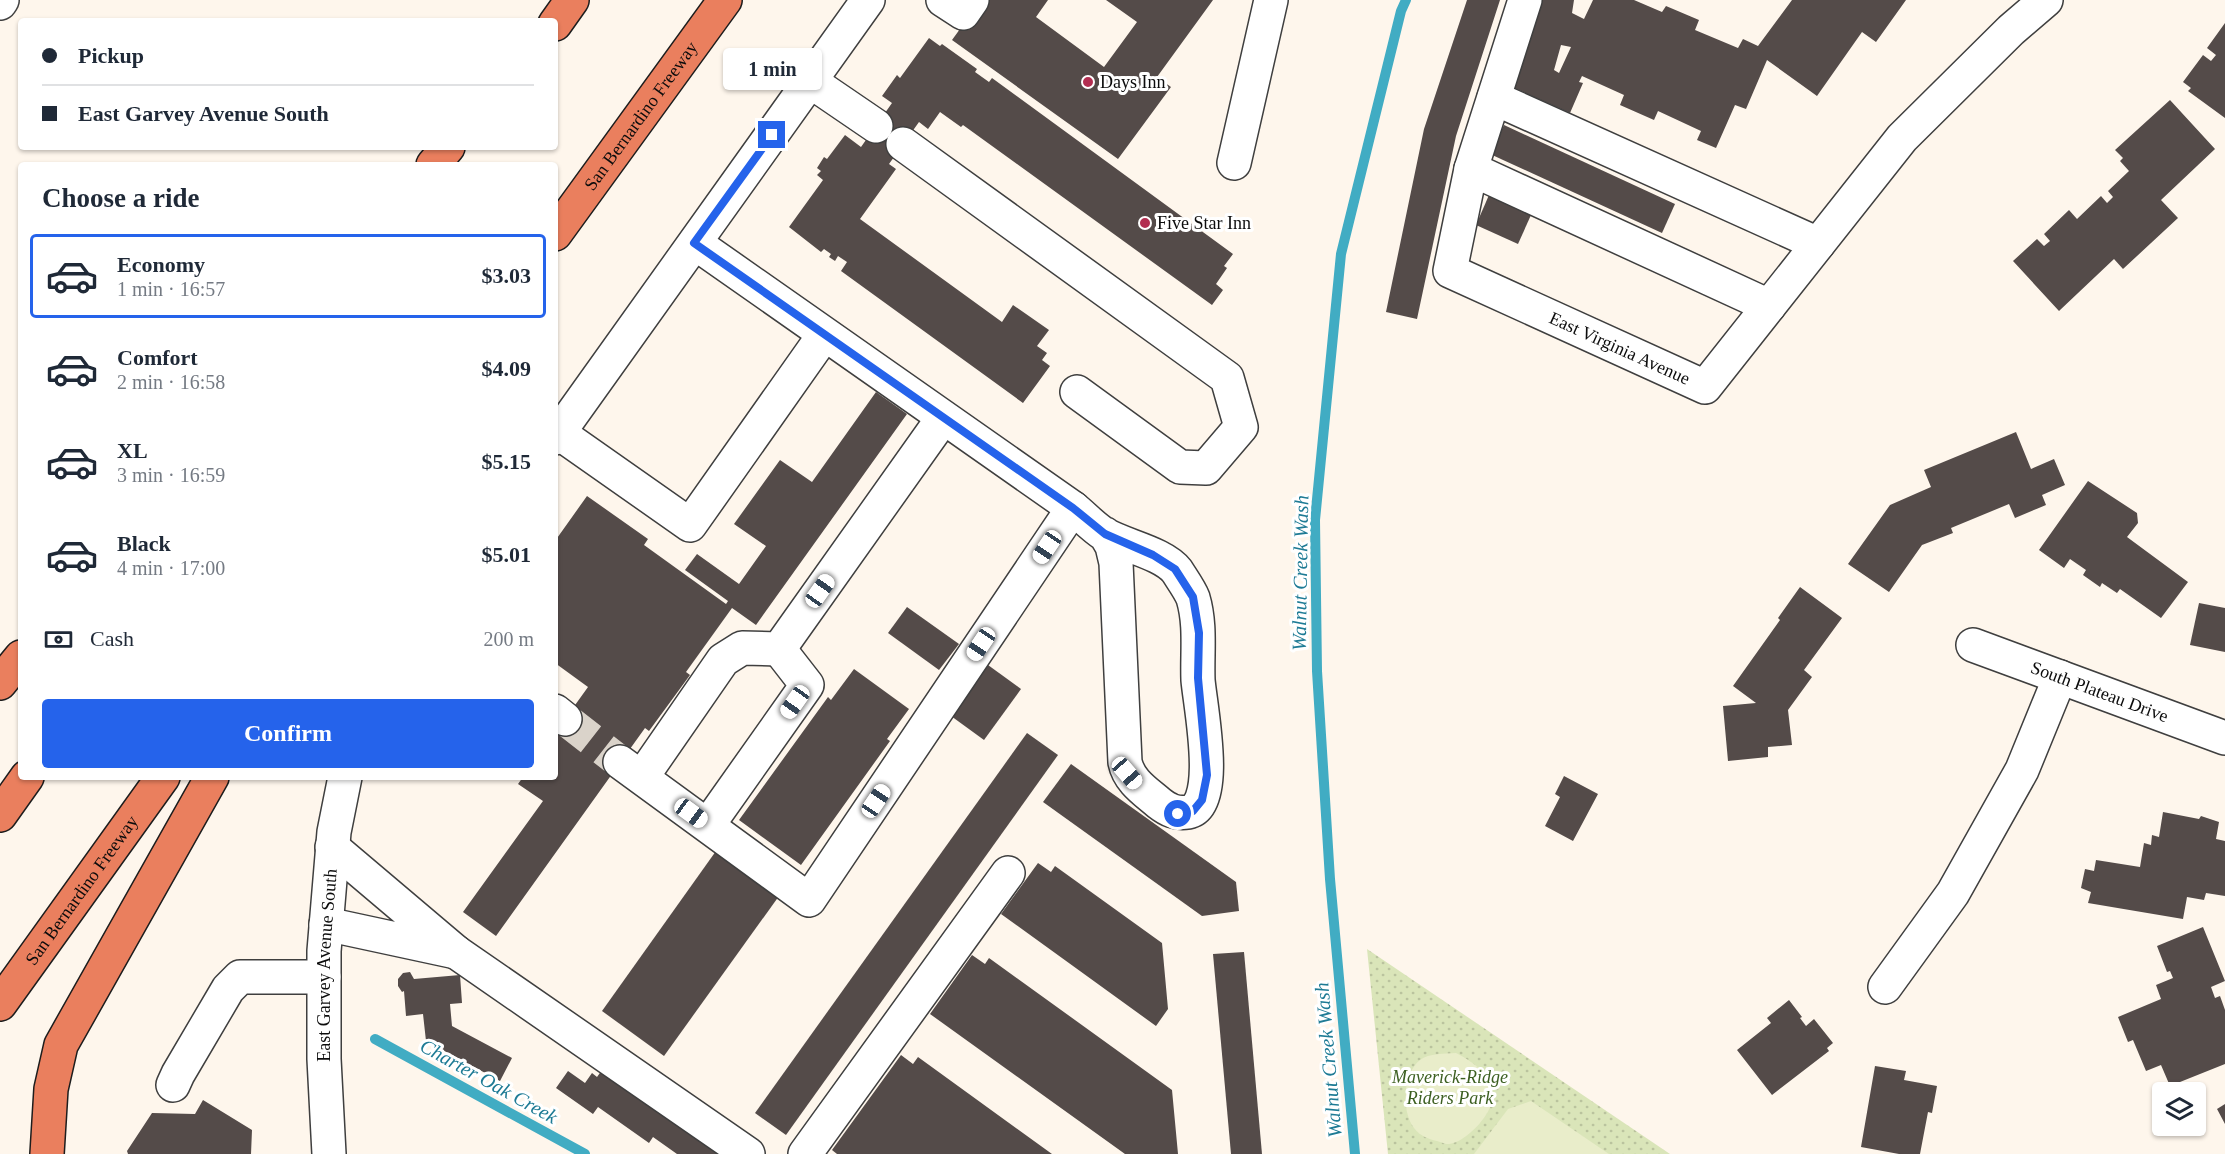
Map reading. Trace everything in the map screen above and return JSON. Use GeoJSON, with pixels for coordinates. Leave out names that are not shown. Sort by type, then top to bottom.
{"type":"FeatureCollection","features":[{"type":"Feature","properties":{"kind":"highway"},"geometry":{"type":"LineString","coordinates":[[557,18],[572,0]]}},
{"type":"Feature","properties":{"kind":"highway"},"geometry":{"type":"LineString","coordinates":[[687,52],[704,0]]}},
{"type":"Feature","properties":{"kind":"highway","name":"San Bernardino Freeway"},"geometry":{"type":"LineString","coordinates":[[558,230],[725,0]]}},
{"type":"Feature","properties":{"kind":"highway"},"geometry":{"type":"LineString","coordinates":[[436,162],[446,150]]}},
{"type":"Feature","properties":{"kind":"highway"},"geometry":{"type":"LineString","coordinates":[[0,682],[18,661]]}},
{"type":"Feature","properties":{"kind":"highway"},"geometry":{"type":"LineString","coordinates":[[0,815],[25,780]]}},
{"type":"Feature","properties":{"kind":"highway","name":"San Bernardino Freeway"},"geometry":{"type":"LineString","coordinates":[[0,1004],[161,780]]}},
{"type":"Feature","properties":{"kind":"highway"},"geometry":{"type":"LineString","coordinates":[[47,1154],[51,1089],[61,1045],[210,780]]}},
{"type":"Feature","properties":{"kind":"street"},"geometry":{"type":"LineString","coordinates":[[558,435],[868,0]]}},
{"type":"Feature","properties":{"kind":"street"},"geometry":{"type":"LineString","coordinates":[[1234,164],[1271,0]]}},
{"type":"Feature","properties":{"kind":"street","name":"East Virginia Avenue"},"geometry":{"type":"LineString","coordinates":[[1525,0],[1471,168],[1450,271],[1705,387],[1902,138],[2010,30],[2046,0]]}},
{"type":"Feature","properties":{"kind":"street"},"geometry":{"type":"LineString","coordinates":[[810,81],[876,126]]}},
{"type":"Feature","properties":{"kind":"street"},"geometry":{"type":"LineString","coordinates":[[1494,98],[1818,244]]}},
{"type":"Feature","properties":{"kind":"street"},"geometry":{"type":"LineString","coordinates":[[903,144],[1227,378],[1241,427],[1206,468],[1180,467],[1077,392]]}},
{"type":"Feature","properties":{"kind":"street"},"geometry":{"type":"LineString","coordinates":[[1471,168],[1769,306]]}},
{"type":"Feature","properties":{"kind":"street"},"geometry":{"type":"LineString","coordinates":[[694,243],[1073,508],[1105,534],[1153,555],[1175,569],[1193,597],[1199,633],[1198,678],[1207,775],[1202,800],[1193,811],[1178,814],[1166,808],[1142,789],[1127,773],[1116,563],[1112,546],[1105,534]]}},
{"type":"Feature","properties":{"kind":"street"},"geometry":{"type":"LineString","coordinates":[[558,437],[690,525],[824,335]]}},
{"type":"Feature","properties":{"kind":"street"},"geometry":{"type":"LineString","coordinates":[[779,649],[943,418]]}},
{"type":"Feature","properties":{"kind":"street"},"geometry":{"type":"LineString","coordinates":[[779,649],[742,648],[723,660],[631,770],[810,900],[1073,508]]}},
{"type":"Feature","properties":{"kind":"street","name":"South Plateau Drive"},"geometry":{"type":"LineString","coordinates":[[1973,645],[2225,738]]}},
{"type":"Feature","properties":{"kind":"street"},"geometry":{"type":"LineString","coordinates":[[708,825],[807,685],[779,649]]}},
{"type":"Feature","properties":{"kind":"street"},"geometry":{"type":"LineString","coordinates":[[1885,987],[1953,893],[2022,770],[2060,677]]}},
{"type":"Feature","properties":{"kind":"street","name":"East Garvey Avenue South"},"geometry":{"type":"LineString","coordinates":[[329,1154],[324,1059],[326,924],[332,847],[344,780]]}},
{"type":"Feature","properties":{"kind":"street"},"geometry":{"type":"LineString","coordinates":[[332,847],[456,952],[748,1154]]}},
{"type":"Feature","properties":{"kind":"street"},"geometry":{"type":"LineString","coordinates":[[805,1154],[1008,873]]}},
{"type":"Feature","properties":{"kind":"street"},"geometry":{"type":"LineString","coordinates":[[326,924],[456,952]]}},
{"type":"Feature","properties":{"kind":"street"},"geometry":{"type":"LineString","coordinates":[[173,1085],[228,989],[240,977],[324,977]]}},
{"type":"Feature","properties":{"kind":"green space","name":"Maverick-Ridge Riders Park"},"geometry":{"type":"Polygon","coordinates":[[[1367,949],[1670,1154],[1388,1154],[1367,949]]]}},
{"type":"Feature","properties":{"kind":"green space"},"geometry":{"type":"Polygon","coordinates":[[[1456,1053],[1477,1066],[1490,1082],[1492,1101],[1488,1112],[1473,1130],[1460,1140],[1446,1144],[1424,1137],[1414,1128],[1407,1112],[1406,1092],[1410,1074],[1420,1060],[1432,1055],[1456,1053]]]}},
{"type":"Feature","properties":{"kind":"green space"},"geometry":{"type":"Polygon","coordinates":[[[1531,1101],[1609,1154],[1474,1154],[1508,1109],[1531,1101]]]}},
{"type":"Feature","properties":{"kind":"building","name":"Days Inn"},"geometry":{"type":"Polygon","coordinates":[[[981,0],[1048,0],[1036,17],[1104,67],[1137,22],[1106,0],[1213,0],[1157,77],[1171,87],[1118,159],[952,40],[981,0]]]}},
{"type":"Feature","properties":{"kind":"building"},"geometry":{"type":"Polygon","coordinates":[[[1467,0],[1500,0],[1456,136],[1417,319],[1386,312],[1424,129],[1467,0]]]}},
{"type":"Feature","properties":{"kind":"building"},"geometry":{"type":"Polygon","coordinates":[[[1541,0],[1574,0],[1572,13],[1584,19],[1593,0],[1634,0],[1662,12],[1666,6],[1699,20],[1695,30],[1738,48],[1743,39],[1758,46],[1792,0],[1906,0],[1876,42],[1862,32],[1817,96],[1767,60],[1746,109],[1735,105],[1716,148],[1697,140],[1701,131],[1658,111],[1654,120],[1620,105],[1624,95],[1582,76],[1579,82],[1583,83],[1570,113],[1512,87],[1524,59],[1541,0]],[[1561,45],[1554,70],[1559,73],[1571,47],[1561,45]]]}},
{"type":"Feature","properties":{"kind":"building"},"geometry":{"type":"Polygon","coordinates":[[[2225,23],[2225,118],[2188,91],[2191,88],[2183,82],[2203,55],[2211,61],[2216,55],[2207,48],[2225,23]]]}},
{"type":"Feature","properties":{"kind":"building","name":"Five Star Inn"},"geometry":{"type":"Polygon","coordinates":[[[929,38],[940,46],[942,44],[977,69],[975,72],[989,82],[992,78],[1233,254],[1224,266],[1227,268],[1216,284],[1223,290],[1212,305],[963,125],[961,127],[940,112],[928,129],[919,122],[889,164],[896,169],[860,219],[1002,322],[1013,305],[1049,330],[1037,346],[1047,353],[1042,360],[1050,366],[1023,403],[841,271],[847,262],[838,256],[835,261],[829,257],[831,254],[824,249],[821,252],[789,227],[823,180],[817,175],[821,171],[817,168],[824,157],[827,159],[845,135],[861,147],[892,103],[882,96],[897,75],[900,78],[929,38]]]}},
{"type":"Feature","properties":{"kind":"building"},"geometry":{"type":"Polygon","coordinates":[[[2170,100],[2215,149],[2161,200],[2178,218],[2123,269],[2114,259],[2059,311],[2013,261],[2037,239],[2044,246],[2050,241],[2044,234],[2069,210],[2077,219],[2101,196],[2107,203],[2113,197],[2108,191],[2129,171],[2120,161],[2123,158],[2115,150],[2170,100]]]}},
{"type":"Feature","properties":{"kind":"building"},"geometry":{"type":"Polygon","coordinates":[[[1504,125],[1675,204],[1662,233],[1490,154],[1504,125]]]}},
{"type":"Feature","properties":{"kind":"building"},"geometry":{"type":"Polygon","coordinates":[[[1489,195],[1531,215],[1518,244],[1476,225],[1489,195]]]}},
{"type":"Feature","properties":{"kind":"building"},"geometry":{"type":"Polygon","coordinates":[[[876,392],[907,414],[756,625],[732,608],[686,672],[690,675],[649,731],[645,728],[496,936],[463,912],[543,801],[518,784],[521,780],[558,780],[558,729],[588,687],[558,665],[558,537],[587,496],[648,539],[644,545],[726,604],[728,601],[685,570],[697,554],[739,584],[766,546],[734,524],[780,460],[812,482],[876,392]]]}},
{"type":"Feature","properties":{"kind":"building"},"geometry":{"type":"Polygon","coordinates":[[[2016,432],[2031,469],[2054,459],[2065,485],[2042,495],[2046,505],[2015,518],[2009,504],[1951,528],[1953,533],[1922,545],[1889,592],[1848,564],[1890,505],[1931,487],[1924,470],[2016,432]]]}},
{"type":"Feature","properties":{"kind":"building"},"geometry":{"type":"Polygon","coordinates":[[[2088,481],[2137,513],[2138,523],[2127,537],[2188,582],[2161,618],[2120,589],[2117,593],[2102,583],[2100,587],[2083,575],[2086,570],[2070,559],[2064,568],[2039,550],[2088,481]]]}},
{"type":"Feature","properties":{"kind":"building"},"geometry":{"type":"Polygon","coordinates":[[[1800,587],[1842,618],[1804,670],[1812,677],[1788,710],[1792,745],[1768,747],[1768,757],[1728,761],[1723,706],[1756,703],[1733,686],[1780,620],[1778,618],[1800,587]]]}},
{"type":"Feature","properties":{"kind":"building"},"geometry":{"type":"Polygon","coordinates":[[[2199,603],[2225,608],[2225,652],[2190,645],[2199,603]]]}},
{"type":"Feature","properties":{"kind":"building"},"geometry":{"type":"Polygon","coordinates":[[[907,607],[959,644],[939,670],[888,633],[907,607]]]}},
{"type":"Feature","properties":{"kind":"building"},"geometry":{"type":"Polygon","coordinates":[[[988,665],[1021,689],[984,740],[951,716],[988,665]]]}},
{"type":"Feature","properties":{"kind":"building"},"geometry":{"type":"Polygon","coordinates":[[[854,669],[909,709],[887,739],[890,741],[801,865],[739,820],[828,697],[831,700],[854,669]]]}},
{"type":"Feature","properties":{"kind":"building"},"geometry":{"type":"Polygon","coordinates":[[[1027,733],[1058,755],[786,1135],[755,1113],[1027,733]]]}},
{"type":"Feature","properties":{"kind":"building"},"geometry":{"type":"Polygon","coordinates":[[[1071,764],[1236,882],[1239,911],[1202,916],[1043,802],[1071,764]]]}},
{"type":"Feature","properties":{"kind":"building"},"geometry":{"type":"Polygon","coordinates":[[[1564,776],[1598,794],[1573,841],[1545,826],[1560,797],[1555,794],[1564,776]]]}},
{"type":"Feature","properties":{"kind":"building"},"geometry":{"type":"Polygon","coordinates":[[[2163,812],[2199,819],[2201,816],[2219,822],[2216,839],[2225,841],[2225,896],[2206,893],[2204,900],[2187,897],[2183,919],[2088,903],[2091,892],[2081,888],[2085,869],[2094,871],[2096,860],[2140,867],[2144,843],[2151,845],[2152,835],[2159,837],[2163,812]]]}},
{"type":"Feature","properties":{"kind":"building"},"geometry":{"type":"Polygon","coordinates":[[[716,851],[779,896],[664,1056],[602,1011],[716,851]]]}},
{"type":"Feature","properties":{"kind":"building"},"geometry":{"type":"Polygon","coordinates":[[[1038,863],[1051,872],[1055,866],[1162,943],[1168,1009],[1156,1026],[1001,914],[1038,863]]]}},
{"type":"Feature","properties":{"kind":"building"},"geometry":{"type":"Polygon","coordinates":[[[2203,927],[2225,981],[2211,987],[2215,998],[2220,996],[2225,1010],[2225,1064],[2180,1082],[2168,1082],[2161,1065],[2146,1071],[2133,1040],[2128,1042],[2118,1017],[2161,999],[2156,985],[2173,978],[2170,971],[2167,972],[2157,946],[2203,927]]]}},
{"type":"Feature","properties":{"kind":"building"},"geometry":{"type":"Polygon","coordinates":[[[1244,952],[1262,1154],[1231,1154],[1213,954],[1244,952]]]}},
{"type":"Feature","properties":{"kind":"building"},"geometry":{"type":"Polygon","coordinates":[[[972,955],[985,964],[989,958],[1172,1090],[1178,1154],[1125,1154],[930,1014],[972,955]]]}},
{"type":"Feature","properties":{"kind":"building"},"geometry":{"type":"Polygon","coordinates":[[[410,972],[414,979],[460,975],[462,1003],[450,1004],[452,1026],[512,1058],[500,1081],[426,1041],[423,1014],[406,1016],[404,991],[402,992],[398,986],[398,979],[403,973],[410,972]]]}},
{"type":"Feature","properties":{"kind":"building"},"geometry":{"type":"Polygon","coordinates":[[[1789,1000],[1806,1026],[1814,1019],[1833,1043],[1827,1048],[1829,1051],[1772,1095],[1737,1050],[1771,1023],[1767,1018],[1789,1000]]]}},
{"type":"Feature","properties":{"kind":"building"},"geometry":{"type":"Polygon","coordinates":[[[901,1055],[913,1064],[918,1057],[1052,1154],[837,1154],[832,1150],[901,1055]]]}},
{"type":"Feature","properties":{"kind":"building"},"geometry":{"type":"Polygon","coordinates":[[[1875,1066],[1906,1071],[1904,1080],[1937,1086],[1932,1113],[1928,1112],[1920,1154],[1899,1154],[1861,1147],[1875,1066]]]}},
{"type":"Feature","properties":{"kind":"building"},"geometry":{"type":"Polygon","coordinates":[[[602,1070],[720,1154],[677,1154],[653,1137],[649,1143],[598,1107],[593,1114],[556,1088],[568,1071],[585,1083],[592,1073],[597,1077],[602,1070]]]}},
{"type":"Feature","properties":{"kind":"building"},"geometry":{"type":"Polygon","coordinates":[[[203,1100],[252,1130],[251,1154],[128,1154],[127,1151],[152,1113],[195,1114],[203,1100]]]}},
{"type":"Feature","properties":{"kind":"building"},"geometry":{"type":"Polygon","coordinates":[[[2225,1104],[2225,1124],[2217,1109],[2225,1104]]]}},
{"type":"Feature","properties":{"kind":"waterway","name":"Walnut Creek Wash"},"geometry":{"type":"LineString","coordinates":[[1355,1154],[1330,879],[1317,671],[1315,520],[1341,254],[1401,11],[1406,0]]}},
{"type":"Feature","properties":{"kind":"waterway","name":"Charter Oak Creek"},"geometry":{"type":"LineString","coordinates":[[375,1039],[585,1154]]}},
{"type":"Feature","properties":{"kind":"tunnel"},"geometry":{"type":"LineString","coordinates":[[565,719],[620,762]]}},
{"type":"Feature","properties":{"kind":"place","name":"Days Inn"},"geometry":{"type":"Point","coordinates":[1088,82]}},
{"type":"Feature","properties":{"kind":"place","name":"Five Star Inn"},"geometry":{"type":"Point","coordinates":[1145,223]}},
{"type":"Feature","properties":{"kind":"route"},"geometry":{"type":"LineString","coordinates":[[772,135],[694,243],[1073,508],[1105,534],[1153,555],[1175,569],[1193,597],[1199,633],[1198,678],[1207,775],[1202,800],[1193,811],[1178,814]]}}]}
